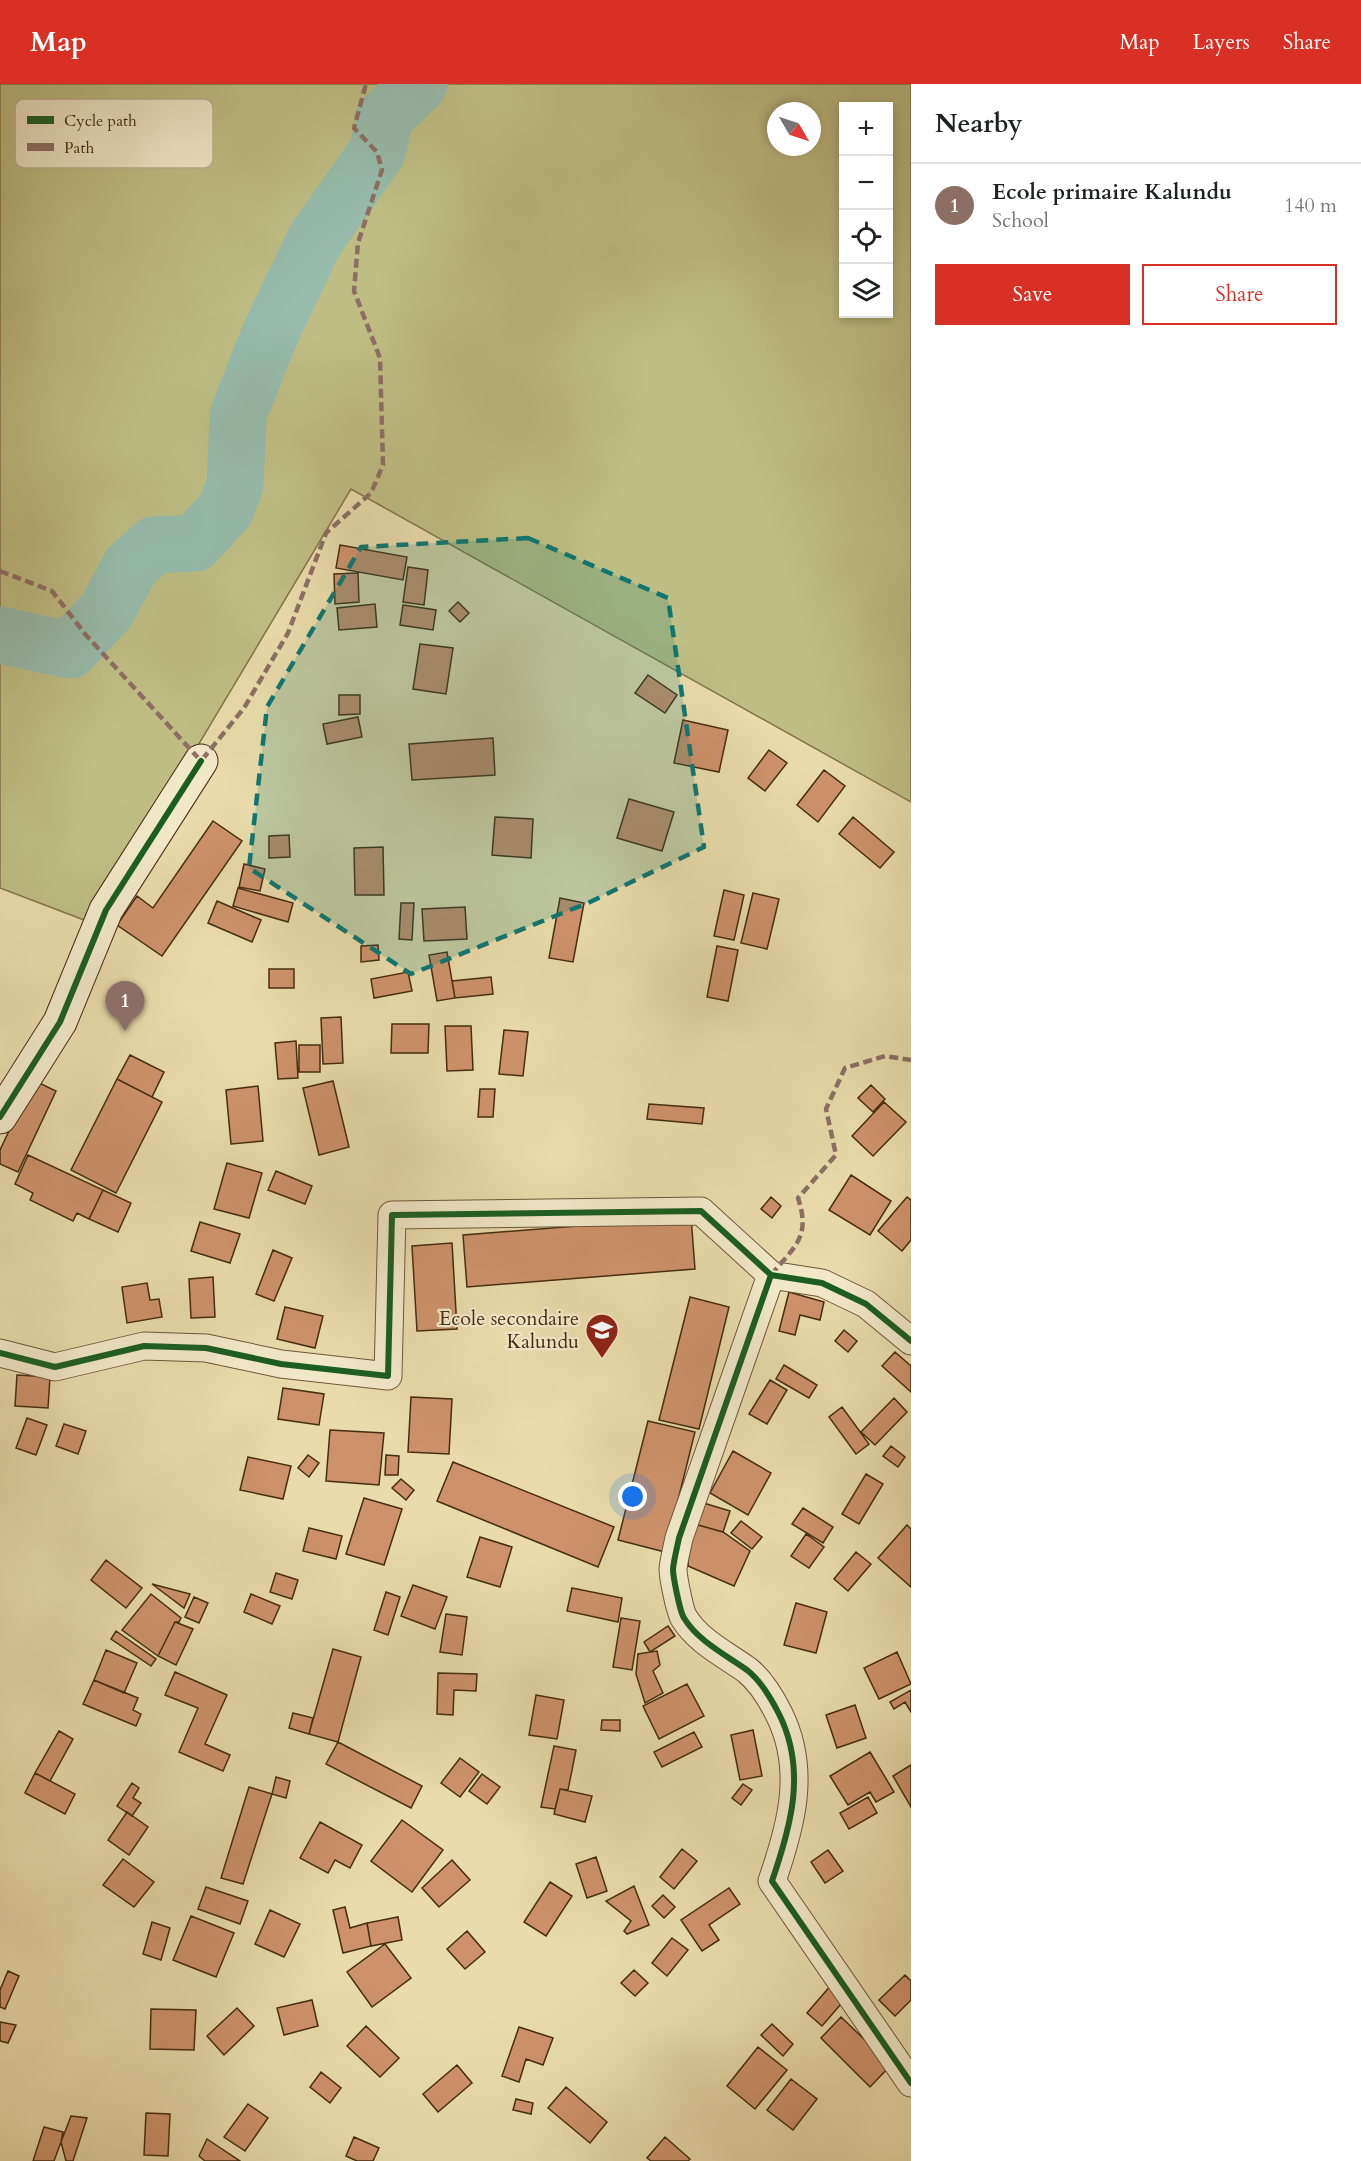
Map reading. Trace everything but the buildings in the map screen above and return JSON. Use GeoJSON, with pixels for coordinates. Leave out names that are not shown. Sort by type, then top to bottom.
{"type":"FeatureCollection","features":[{"type":"Feature","properties":{"kind":"street"},"geometry":{"type":"LineString","coordinates":[[0,1117],[60,1022],[106,910],[201,761]]}},
{"type":"Feature","properties":{"kind":"street"},"geometry":{"type":"LineString","coordinates":[[0,1353],[56,1367],[144,1346],[206,1348],[281,1364],[388,1376],[392,1215],[700,1211],[771,1275],[822,1283],[866,1304],[911,1341]]}},
{"type":"Feature","properties":{"kind":"street"},"geometry":{"type":"LineString","coordinates":[[771,1275],[679,1538],[673,1571],[683,1618],[723,1656],[758,1681],[789,1732],[795,1761],[795,1792],[789,1832],[772,1881],[911,2083]]}},
{"type":"Feature","properties":{"kind":"highlighted area"},"geometry":{"type":"Polygon","coordinates":[[[528,538],[668,598],[704,847],[590,902],[411,974],[249,868],[267,707],[361,547],[528,538]]]}},
{"type":"Feature","properties":{"kind":"green space"},"geometry":{"type":"Polygon","coordinates":[[[0,84],[911,84],[911,802],[351,489],[92,923],[0,888],[0,84]]]}},
{"type":"Feature","properties":{"kind":"waterway"},"geometry":{"type":"LineString","coordinates":[[0,635],[70,650],[107,610],[130,567],[154,545],[195,543],[226,509],[235,484],[238,415],[270,334],[315,240],[377,152],[385,117],[419,84]]}},
{"type":"Feature","properties":{"kind":"marked path"},"geometry":{"type":"LineString","coordinates":[[0,571],[52,591],[85,634],[201,761],[244,708],[288,633],[326,533],[371,493],[383,465],[380,358],[354,291],[358,243],[382,170],[377,152],[354,128],[366,84]]}},
{"type":"Feature","properties":{"kind":"marked path"},"geometry":{"type":"LineString","coordinates":[[771,1275],[794,1248],[801,1232],[803,1222],[798,1198],[836,1155],[826,1109],[845,1068],[885,1056],[911,1060]]}},
{"type":"Feature","properties":{"kind":"cycle path"},"geometry":{"type":"LineString","coordinates":[[0,1117],[60,1022],[106,910],[201,761]]}},
{"type":"Feature","properties":{"kind":"cycle path"},"geometry":{"type":"LineString","coordinates":[[0,1353],[55,1367],[144,1346],[206,1348],[281,1364],[388,1376],[392,1215],[701,1211],[771,1275],[822,1283],[866,1304],[911,1341]]}},
{"type":"Feature","properties":{"kind":"cycle path"},"geometry":{"type":"LineString","coordinates":[[771,1275],[679,1538],[673,1569],[674,1579],[684,1618],[705,1641],[757,1679],[773,1702],[788,1735],[794,1777],[793,1798],[785,1840],[772,1881],[911,2083]]}},
{"type":"Feature","properties":{"kind":"place","name":"Ecole primaire Kalundu"},"geometry":{"type":"Point","coordinates":[125,1031]}},
{"type":"Feature","properties":{"kind":"place","name":"Ecole secondaire Kalundu"},"geometry":{"type":"Point","coordinates":[602,1359]}}]}
